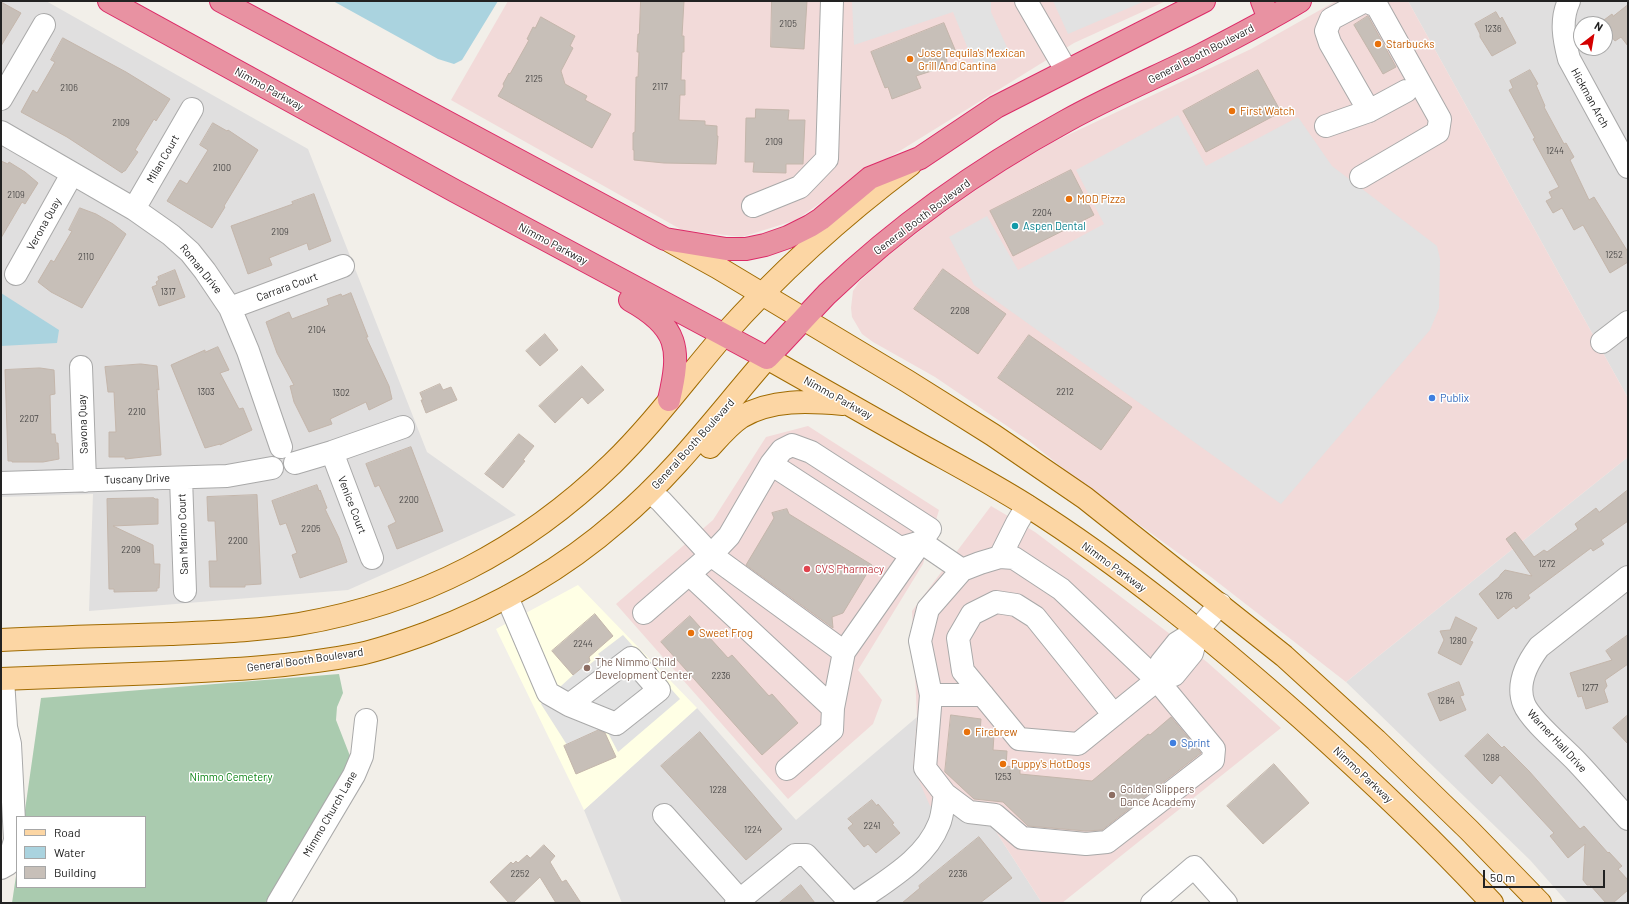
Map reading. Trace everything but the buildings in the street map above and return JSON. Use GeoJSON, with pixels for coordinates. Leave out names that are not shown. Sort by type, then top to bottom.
{"type":"FeatureCollection","features":[{"type":"Feature","properties":{"kind":"highway","name":"Nimmo Parkway"},"geometry":{"type":"LineString","coordinates":[[109,1],[455,191],[767,358]]}},
{"type":"Feature","properties":{"kind":"highway"},"geometry":{"type":"LineString","coordinates":[[221,1],[666,239],[726,249],[746,249],[765,245],[788,237],[810,226],[870,178],[920,158],[996,107],[1204,1]]}},
{"type":"Feature","properties":{"kind":"highway","name":"General Booth Boulevard"},"geometry":{"type":"LineString","coordinates":[[767,358],[838,284],[890,240],[936,204],[990,166],[1066,121],[1198,57],[1266,10],[1300,1]]}},
{"type":"Feature","properties":{"kind":"highway"},"geometry":{"type":"LineString","coordinates":[[455,191],[516,239],[644,308],[657,317],[667,328],[673,343],[676,357],[675,374],[669,400]]}},
{"type":"Feature","properties":{"kind":"main road"},"geometry":{"type":"LineString","coordinates":[[1,640],[225,631],[297,624],[348,614],[396,599],[461,573],[504,549],[540,525],[582,492],[613,463],[724,335],[788,267],[821,237],[920,158]]}},
{"type":"Feature","properties":{"kind":"main road"},"geometry":{"type":"LineString","coordinates":[[666,239],[717,267],[913,385],[1037,464],[1085,498],[1284,656],[1376,740],[1469,830],[1540,903]]}},
{"type":"Feature","properties":{"kind":"main road","name":"Nimmo Parkway"},"geometry":{"type":"LineString","coordinates":[[767,358],[1027,506],[1094,552],[1198,630],[1339,752],[1431,839],[1492,903]]}},
{"type":"Feature","properties":{"kind":"main road","name":"General Booth Boulevard"},"geometry":{"type":"LineString","coordinates":[[2,679],[242,669],[300,663],[355,655],[399,644],[479,612],[534,582],[587,546],[623,533],[655,496],[696,443],[767,358]]}},
{"type":"Feature","properties":{"kind":"main road"},"geometry":{"type":"LineString","coordinates":[[655,496],[726,429],[740,418],[755,411],[783,404],[816,402],[848,404]]}},
{"type":"Feature","properties":{"kind":"street"},"geometry":{"type":"LineString","coordinates":[[753,206],[800,187],[827,159],[832,1]]}},
{"type":"Feature","properties":{"kind":"street"},"geometry":{"type":"LineString","coordinates":[[1026,1],[1066,70]]}},
{"type":"Feature","properties":{"kind":"street"},"geometry":{"type":"LineString","coordinates":[[1361,177],[1438,132],[1440,119],[1377,6],[1365,1],[1331,19],[1326,31],[1330,43],[1369,111]]}},
{"type":"Feature","properties":{"kind":"street","name":"Hickman Arch"},"geometry":{"type":"LineString","coordinates":[[1569,1],[1563,24],[1564,42],[1569,59],[1628,167]]}},
{"type":"Feature","properties":{"kind":"street"},"geometry":{"type":"LineString","coordinates":[[1,99],[44,25]]}},
{"type":"Feature","properties":{"kind":"street"},"geometry":{"type":"LineString","coordinates":[[1326,126],[1369,111],[1406,91]]}},
{"type":"Feature","properties":{"kind":"street","name":"Milan Court"},"geometry":{"type":"LineString","coordinates":[[134,209],[192,110]]}},
{"type":"Feature","properties":{"kind":"street","name":"Roman Drive"},"geometry":{"type":"LineString","coordinates":[[1,132],[134,209],[171,235],[190,252],[206,271],[230,308],[288,455]]}},
{"type":"Feature","properties":{"kind":"street","name":"Verona Quay"},"geometry":{"type":"LineString","coordinates":[[16,274],[72,174]]}},
{"type":"Feature","properties":{"kind":"street","name":"Carrara Court"},"geometry":{"type":"LineString","coordinates":[[230,308],[343,266]]}},
{"type":"Feature","properties":{"kind":"street"},"geometry":{"type":"LineString","coordinates":[[1602,342],[1628,322]]}},
{"type":"Feature","properties":{"kind":"street","name":"Savona Quay"},"geometry":{"type":"LineString","coordinates":[[81,367],[85,481]]}},
{"type":"Feature","properties":{"kind":"street"},"geometry":{"type":"LineString","coordinates":[[288,455],[332,452],[403,427]]}},
{"type":"Feature","properties":{"kind":"street"},"geometry":{"type":"LineString","coordinates":[[644,613],[711,555],[729,536],[771,464],[782,450],[792,445],[811,452],[930,529],[844,652],[833,708],[832,730],[788,769]]}},
{"type":"Feature","properties":{"kind":"street","name":"Tuscany Drive"},"geometry":{"type":"LineString","coordinates":[[1,483],[227,476],[272,468],[270,457],[274,450],[288,455]]}},
{"type":"Feature","properties":{"kind":"street","name":"Venice Court"},"geometry":{"type":"LineString","coordinates":[[332,452],[372,558]]}},
{"type":"Feature","properties":{"kind":"street"},"geometry":{"type":"LineString","coordinates":[[771,464],[900,548],[921,542]]}},
{"type":"Feature","properties":{"kind":"street","name":"San Marino Court"},"geometry":{"type":"LineString","coordinates":[[181,478],[184,591]]}},
{"type":"Feature","properties":{"kind":"street"},"geometry":{"type":"LineString","coordinates":[[655,496],[711,555],[844,652]]}},
{"type":"Feature","properties":{"kind":"street"},"geometry":{"type":"LineString","coordinates":[[1000,558],[1016,523],[1027,506]]}},
{"type":"Feature","properties":{"kind":"street"},"geometry":{"type":"LineString","coordinates":[[921,542],[962,570]]}},
{"type":"Feature","properties":{"kind":"street"},"geometry":{"type":"LineString","coordinates":[[1000,558],[1014,558],[1061,589],[1157,680],[1214,749],[1213,760],[1107,842],[1086,844],[1022,838],[995,815],[969,812],[945,794],[925,768],[931,695],[920,642],[928,609],[962,570],[980,563],[1000,558]]}},
{"type":"Feature","properties":{"kind":"street"},"geometry":{"type":"LineString","coordinates":[[689,574],[833,708]]}},
{"type":"Feature","properties":{"kind":"street","name":"Warner Hall Drive"},"geometry":{"type":"LineString","coordinates":[[1628,577],[1539,648],[1529,660],[1524,673],[1522,688],[1523,703],[1531,715],[1577,762],[1628,819]]}},
{"type":"Feature","properties":{"kind":"street"},"geometry":{"type":"LineString","coordinates":[[506,597],[548,694],[569,705]]}},
{"type":"Feature","properties":{"kind":"street"},"geometry":{"type":"LineString","coordinates":[[1114,716],[1035,617],[1016,605],[996,602],[972,614],[958,638],[963,671],[1019,739],[1078,744],[1114,716],[1157,680],[1161,663],[1177,643],[1198,630],[1220,604]]}},
{"type":"Feature","properties":{"kind":"street"},"geometry":{"type":"LineString","coordinates":[[1,868],[8,864],[15,840],[10,744],[4,728],[2,679]]}},
{"type":"Feature","properties":{"kind":"street"},"geometry":{"type":"LineString","coordinates":[[931,695],[983,695]]}},
{"type":"Feature","properties":{"kind":"street","name":"Mimmo Church Lane"},"geometry":{"type":"LineString","coordinates":[[278,903],[354,775],[362,756],[366,720]]}},
{"type":"Feature","properties":{"kind":"street"},"geometry":{"type":"LineString","coordinates":[[855,903],[911,862],[930,842],[940,823],[945,794]]}},
{"type":"Feature","properties":{"kind":"street"},"geometry":{"type":"LineString","coordinates":[[664,815],[738,902],[795,855],[806,854],[851,903]]}},
{"type":"Feature","properties":{"kind":"street"},"geometry":{"type":"LineString","coordinates":[[1162,900],[1194,867],[1226,903]]}},
{"type":"Feature","properties":{"kind":"shaded area"},"geometry":{"type":"Polygon","coordinates":[[[1,1],[46,1],[308,149],[427,452],[516,515],[348,590],[89,611],[93,494],[1,497],[1,1]]]}},
{"type":"Feature","properties":{"kind":"shaded area"},"geometry":{"type":"Polygon","coordinates":[[[508,1],[1166,1],[1074,43],[856,178],[796,220],[742,237],[682,230],[451,100],[508,1]]]}},
{"type":"Feature","properties":{"kind":"shaded area"},"geometry":{"type":"Polygon","coordinates":[[[852,1],[991,1],[991,12],[1010,54],[977,71],[953,12],[854,45],[852,1]]]}},
{"type":"Feature","properties":{"kind":"shaded area"},"geometry":{"type":"Polygon","coordinates":[[[1053,1],[1145,1],[1068,34],[1053,1]]]}},
{"type":"Feature","properties":{"kind":"shaded area"},"geometry":{"type":"Polygon","coordinates":[[[1336,1],[1408,1],[1628,398],[1628,457],[1346,682],[1211,577],[1070,474],[1029,441],[935,377],[873,342],[862,334],[852,317],[851,308],[853,291],[859,282],[879,263],[935,219],[996,176],[1053,142],[1251,49],[1336,1]]]}},
{"type":"Feature","properties":{"kind":"shaded area"},"geometry":{"type":"Polygon","coordinates":[[[1408,1],[1628,1],[1628,398],[1408,1]]]}},
{"type":"Feature","properties":{"kind":"shaded area"},"geometry":{"type":"Polygon","coordinates":[[[1178,115],[1206,166],[1298,117],[1332,166],[1437,246],[1440,259],[1439,308],[1430,330],[1281,504],[974,285],[949,237],[987,216],[1018,270],[1104,224],[1076,170],[1178,115]]]}},
{"type":"Feature","properties":{"kind":"shaded area"},"geometry":{"type":"Polygon","coordinates":[[[808,426],[939,510],[923,564],[858,670],[882,700],[873,724],[788,799],[616,604],[713,520],[766,437],[808,426]]]}},
{"type":"Feature","properties":{"kind":"shaded area"},"geometry":{"type":"Polygon","coordinates":[[[1628,457],[1628,903],[1568,903],[1530,860],[1346,682],[1628,457]]]}},
{"type":"Feature","properties":{"kind":"shaded area"},"geometry":{"type":"Polygon","coordinates":[[[991,506],[1035,532],[1207,662],[1281,728],[1062,903],[1042,903],[993,827],[930,806],[913,767],[917,717],[912,611],[991,506]]]}},
{"type":"Feature","properties":{"kind":"shaded area","name":"The Nimmo Child Development Center"},"geometry":{"type":"Polygon","coordinates":[[[578,585],[697,708],[584,810],[496,629],[578,585]]]}},
{"type":"Feature","properties":{"kind":"shaded area"},"geometry":{"type":"Polygon","coordinates":[[[623,635],[680,699],[618,752],[607,731],[569,748],[541,704],[581,668],[583,670],[600,656],[598,654],[623,635]]]}},
{"type":"Feature","properties":{"kind":"shaded area"},"geometry":{"type":"Polygon","coordinates":[[[697,708],[796,820],[917,717],[913,767],[993,827],[1042,903],[622,903],[584,810],[697,708]]]}},
{"type":"Feature","properties":{"kind":"green space","name":"Nimmo Cemetery"},"geometry":{"type":"Polygon","coordinates":[[[339,674],[343,693],[337,707],[336,720],[350,756],[344,774],[265,903],[12,903],[16,876],[16,888],[146,888],[146,816],[24,816],[41,698],[339,674]]]}},
{"type":"Feature","properties":{"kind":"water"},"geometry":{"type":"Polygon","coordinates":[[[333,1],[498,1],[462,60],[454,64],[438,59],[333,1]]]}},
{"type":"Feature","properties":{"kind":"water"},"geometry":{"type":"Polygon","coordinates":[[[1,293],[59,330],[57,343],[1,346],[1,293]]]}},
{"type":"Feature","properties":{"kind":"place","name":"Starbucks"},"geometry":{"type":"Point","coordinates":[1378,44]}},
{"type":"Feature","properties":{"kind":"place","name":"Jose Tequila's Mexican Grill And Cantina"},"geometry":{"type":"Point","coordinates":[910,59]}},
{"type":"Feature","properties":{"kind":"place","name":"First Watch"},"geometry":{"type":"Point","coordinates":[1232,111]}},
{"type":"Feature","properties":{"kind":"place","name":"MOD Pizza"},"geometry":{"type":"Point","coordinates":[1069,199]}},
{"type":"Feature","properties":{"kind":"place","name":"Aspen Dental"},"geometry":{"type":"Point","coordinates":[1015,226]}},
{"type":"Feature","properties":{"kind":"place","name":"Publix"},"geometry":{"type":"Point","coordinates":[1432,398]}},
{"type":"Feature","properties":{"kind":"place","name":"CVS Pharmacy"},"geometry":{"type":"Point","coordinates":[807,569]}},
{"type":"Feature","properties":{"kind":"place","name":"Sweet Frog"},"geometry":{"type":"Point","coordinates":[691,633]}},
{"type":"Feature","properties":{"kind":"place","name":"The Nimmo Child Development Center"},"geometry":{"type":"Point","coordinates":[587,668]}},
{"type":"Feature","properties":{"kind":"place","name":"Firebrew"},"geometry":{"type":"Point","coordinates":[967,732]}},
{"type":"Feature","properties":{"kind":"place","name":"Sprint"},"geometry":{"type":"Point","coordinates":[1173,743]}},
{"type":"Feature","properties":{"kind":"place","name":"Puppy's HotDogs"},"geometry":{"type":"Point","coordinates":[1003,764]}},
{"type":"Feature","properties":{"kind":"place","name":"Golden Slippers Dance Academy"},"geometry":{"type":"Point","coordinates":[1112,795]}}]}
